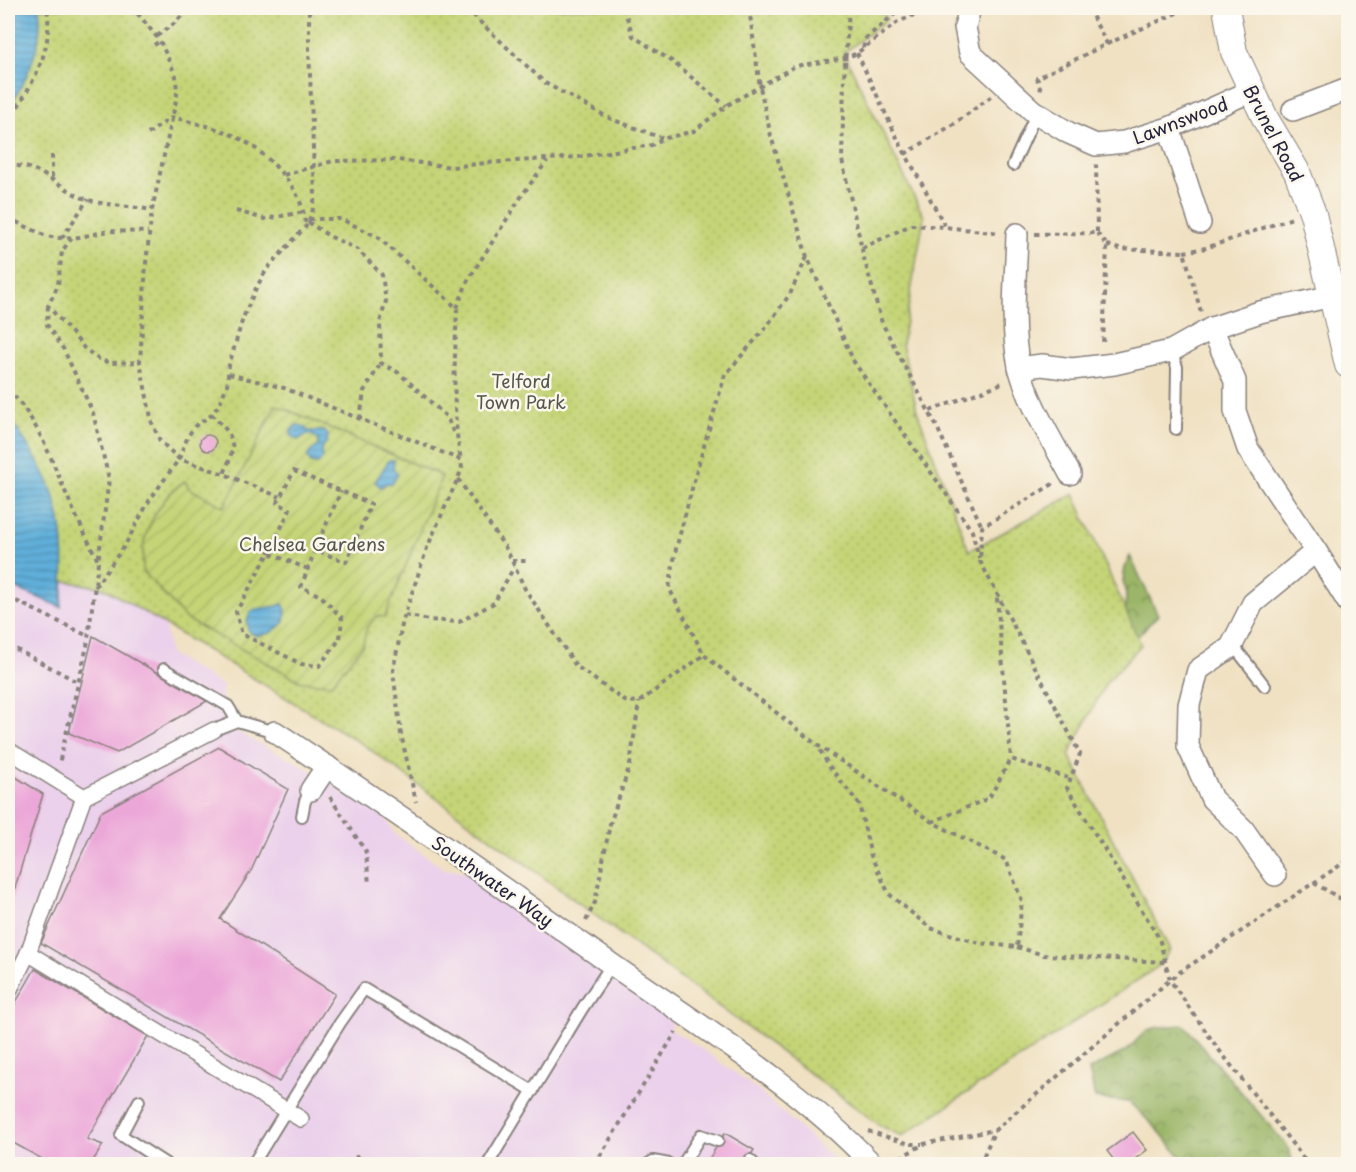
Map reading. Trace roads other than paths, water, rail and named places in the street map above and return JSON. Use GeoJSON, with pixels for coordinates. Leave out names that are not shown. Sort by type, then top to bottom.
{"type":"FeatureCollection","features":[{"type":"Feature","properties":{"kind":"street","name":"Lawnswood"},"geometry":{"type":"LineString","coordinates":[[970,8],[965,27],[970,53],[1039,115],[1069,133],[1096,144],[1124,142],[1169,128],[1251,91]]}},
{"type":"Feature","properties":{"kind":"street","name":"Brunel Road"},"geometry":{"type":"LineString","coordinates":[[1226,8],[1234,52],[1251,91],[1297,171],[1312,211],[1338,300],[1348,365]]}},
{"type":"Feature","properties":{"kind":"street"},"geometry":{"type":"LineString","coordinates":[[1293,110],[1348,89]]}},
{"type":"Feature","properties":{"kind":"street"},"geometry":{"type":"LineString","coordinates":[[1169,128],[1200,223]]}},
{"type":"Feature","properties":{"kind":"street"},"geometry":{"type":"LineString","coordinates":[[1017,234],[1015,341],[1021,372],[1027,390],[1070,474]]}},
{"type":"Feature","properties":{"kind":"street"},"geometry":{"type":"LineString","coordinates":[[1021,372],[1042,365],[1072,369],[1102,365],[1171,351],[1208,330],[1260,312],[1338,300]]}},
{"type":"Feature","properties":{"kind":"street"},"geometry":{"type":"LineString","coordinates":[[1208,330],[1235,381],[1235,411],[1248,449],[1348,602]]}},
{"type":"Feature","properties":{"kind":"street"},"geometry":{"type":"LineString","coordinates":[[1275,876],[1243,829],[1212,800],[1188,746],[1189,705],[1198,670],[1232,644],[1253,603],[1316,550]]}},
{"type":"Feature","properties":{"kind":"street"},"geometry":{"type":"LineString","coordinates":[[8,993],[28,953],[84,797],[214,730]]}},
{"type":"Feature","properties":{"kind":"street","name":"Southwater Way"},"geometry":{"type":"LineString","coordinates":[[275,732],[319,778],[612,964],[766,1071],[851,1142],[872,1164]]}},
{"type":"Feature","properties":{"kind":"street"},"geometry":{"type":"LineString","coordinates":[[8,750],[84,797]]}},
{"type":"Feature","properties":{"kind":"street"},"geometry":{"type":"LineString","coordinates":[[28,953],[301,1119]]}},
{"type":"Feature","properties":{"kind":"lane"},"geometry":{"type":"LineString","coordinates":[[1013,165],[1039,115]]}},
{"type":"Feature","properties":{"kind":"lane"},"geometry":{"type":"LineString","coordinates":[[1171,351],[1177,367],[1176,429]]}},
{"type":"Feature","properties":{"kind":"lane"},"geometry":{"type":"LineString","coordinates":[[1232,644],[1265,686]]}},
{"type":"Feature","properties":{"kind":"lane"},"geometry":{"type":"LineString","coordinates":[[164,669],[228,706],[237,721],[214,730]]}},
{"type":"Feature","properties":{"kind":"lane","name":"Southwater Way"},"geometry":{"type":"LineString","coordinates":[[237,721],[275,732]]}},
{"type":"Feature","properties":{"kind":"lane"},"geometry":{"type":"LineString","coordinates":[[302,816],[305,801],[319,778]]}},
{"type":"Feature","properties":{"kind":"lane"},"geometry":{"type":"LineString","coordinates":[[488,1164],[612,964]]}},
{"type":"Feature","properties":{"kind":"lane"},"geometry":{"type":"LineString","coordinates":[[254,1164],[340,1023],[364,989],[533,1091]]}},
{"type":"Feature","properties":{"kind":"lane"},"geometry":{"type":"LineString","coordinates":[[139,1101],[121,1136],[166,1164]]}},
{"type":"Feature","properties":{"kind":"lane"},"geometry":{"type":"LineString","coordinates":[[683,1164],[701,1136],[718,1142]]}},
{"type":"Feature","properties":{"kind":"lane"},"geometry":{"type":"LineString","coordinates":[[648,1164],[653,1161],[669,1164]]}},
{"type":"Feature","properties":{"kind":"water"},"geometry":{"type":"Polygon","coordinates":[[[8,8],[39,8],[40,21],[37,48],[27,74],[8,109],[8,8]]]}},
{"type":"Feature","properties":{"kind":"water"},"geometry":{"type":"Polygon","coordinates":[[[8,416],[41,467],[57,506],[64,557],[61,607],[8,585],[8,416]]]}},
{"type":"Feature","properties":{"kind":"water"},"geometry":{"type":"Polygon","coordinates":[[[296,425],[303,426],[308,431],[324,431],[328,435],[327,442],[322,449],[323,458],[318,464],[311,463],[307,457],[318,446],[318,440],[307,434],[298,440],[291,435],[296,425]]]}},
{"type":"Feature","properties":{"kind":"water"},"geometry":{"type":"Polygon","coordinates":[[[389,460],[394,460],[393,469],[398,474],[392,484],[387,483],[381,487],[375,482],[389,460]]]}},
{"type":"Feature","properties":{"kind":"water"},"geometry":{"type":"Polygon","coordinates":[[[283,604],[286,610],[284,623],[270,633],[256,636],[248,631],[247,621],[250,612],[283,604]]]}},
{"type":"Feature","properties":{"kind":"park label","name":"Telford Town Park"},"geometry":{"type":"Point","coordinates":[521,390]}},
{"type":"Feature","properties":{"kind":"park label","name":"Chelsea Gardens"},"geometry":{"type":"Point","coordinates":[312,543]}}]}
